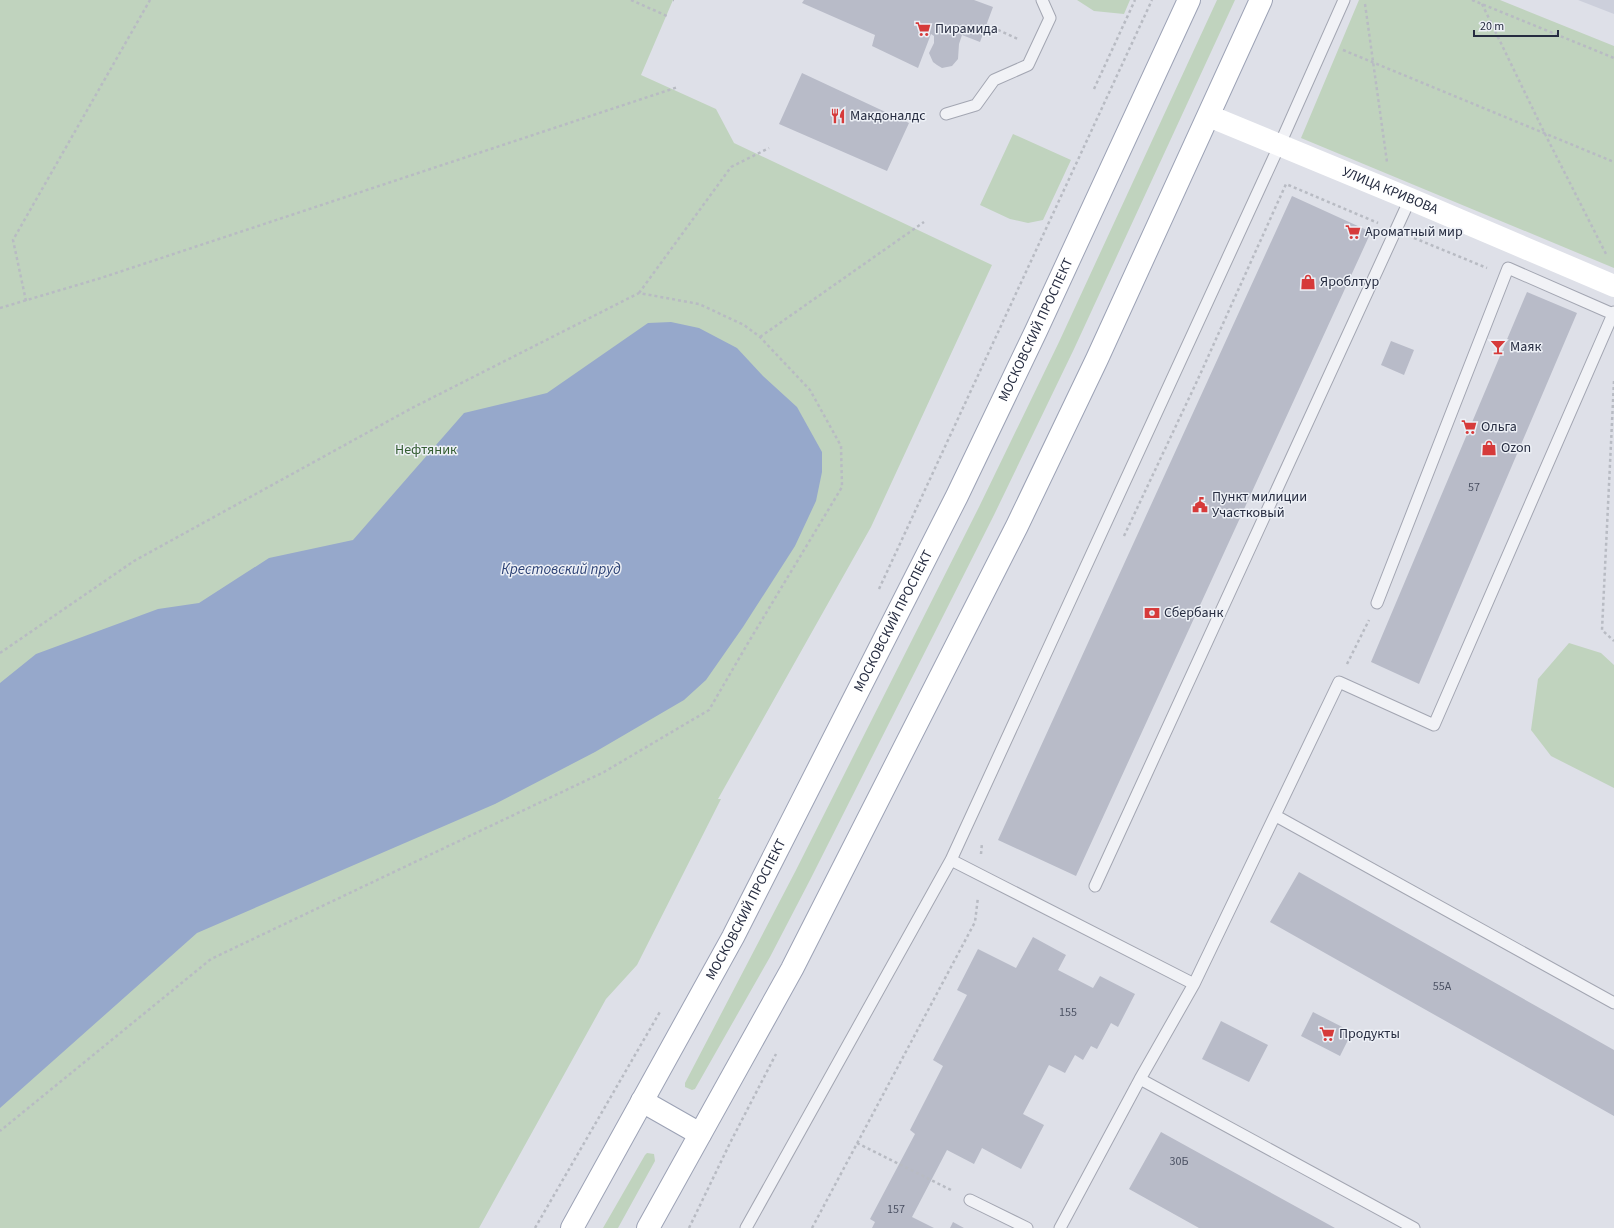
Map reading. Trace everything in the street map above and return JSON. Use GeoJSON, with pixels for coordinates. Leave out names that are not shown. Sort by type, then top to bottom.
{"type":"FeatureCollection","features":[{"type":"Feature","properties":{"kind":"main road","name":"МОСКОВСКИЙ ПРОСПЕКТ"},"geometry":{"type":"LineString","coordinates":[[572,1228],[773,861],[957,496],[1039,325],[1189,0]]}},
{"type":"Feature","properties":{"kind":"main road"},"geometry":{"type":"LineString","coordinates":[[648,1228],[792,969],[1013,533],[1094,366],[1261,0]]}},
{"type":"Feature","properties":{"kind":"main road","name":"УЛИЦА КРИВОВА"},"geometry":{"type":"LineString","coordinates":[[1209,116],[1410,198],[1614,286]]}},
{"type":"Feature","properties":{"kind":"main road"},"geometry":{"type":"LineString","coordinates":[[642,1101],[700,1134]]}},
{"type":"Feature","properties":{"kind":"lane"},"geometry":{"type":"LineString","coordinates":[[946,114],[976,105],[994,80],[1028,65],[1050,18],[1042,0]]}},
{"type":"Feature","properties":{"kind":"lane"},"geometry":{"type":"LineString","coordinates":[[746,1228],[951,860],[1280,144],[1344,0]]}},
{"type":"Feature","properties":{"kind":"lane"},"geometry":{"type":"LineString","coordinates":[[1095,886],[1410,198]]}},
{"type":"Feature","properties":{"kind":"lane"},"geometry":{"type":"LineString","coordinates":[[1060,1228],[1140,1079],[1194,984],[1276,816],[1339,682],[1434,725],[1614,313],[1508,268],[1376,603]]}},
{"type":"Feature","properties":{"kind":"lane"},"geometry":{"type":"LineString","coordinates":[[1276,816],[1614,1003]]}},
{"type":"Feature","properties":{"kind":"lane"},"geometry":{"type":"LineString","coordinates":[[951,860],[1194,984]]}},
{"type":"Feature","properties":{"kind":"lane"},"geometry":{"type":"LineString","coordinates":[[1140,1079],[1414,1228]]}},
{"type":"Feature","properties":{"kind":"lane"},"geometry":{"type":"LineString","coordinates":[[970,1200],[1027,1228]]}},
{"type":"Feature","properties":{"kind":"path"},"geometry":{"type":"LineString","coordinates":[[26,300],[14,240],[150,0]]}},
{"type":"Feature","properties":{"kind":"path"},"geometry":{"type":"LineString","coordinates":[[631,0],[667,16]]}},
{"type":"Feature","properties":{"kind":"path"},"geometry":{"type":"LineString","coordinates":[[1094,88],[1135,0]]}},
{"type":"Feature","properties":{"kind":"path"},"geometry":{"type":"LineString","coordinates":[[876,594],[1152,0]]}},
{"type":"Feature","properties":{"kind":"path"},"geometry":{"type":"LineString","coordinates":[[1364,0],[1390,190]]}},
{"type":"Feature","properties":{"kind":"path"},"geometry":{"type":"LineString","coordinates":[[1472,0],[1614,58]]}},
{"type":"Feature","properties":{"kind":"path"},"geometry":{"type":"LineString","coordinates":[[1482,4],[1544,132],[1607,256]]}},
{"type":"Feature","properties":{"kind":"path"},"geometry":{"type":"LineString","coordinates":[[987,25],[1017,39]]}},
{"type":"Feature","properties":{"kind":"path"},"geometry":{"type":"LineString","coordinates":[[1325,43],[1614,162]]}},
{"type":"Feature","properties":{"kind":"path"},"geometry":{"type":"LineString","coordinates":[[0,308],[101,278],[678,87]]}},
{"type":"Feature","properties":{"kind":"path"},"geometry":{"type":"LineString","coordinates":[[0,653],[134,561],[412,408],[639,293],[731,167],[769,148]]}},
{"type":"Feature","properties":{"kind":"path"},"geometry":{"type":"LineString","coordinates":[[1121,543],[1195,386],[1286,184],[1368,220],[1493,270]]}},
{"type":"Feature","properties":{"kind":"path"},"geometry":{"type":"LineString","coordinates":[[760,337],[924,222]]}},
{"type":"Feature","properties":{"kind":"path"},"geometry":{"type":"LineString","coordinates":[[0,1131],[211,959],[604,772],[709,710],[748,642],[842,487],[841,446],[810,390],[760,337],[744,325],[699,304],[639,293]]}},
{"type":"Feature","properties":{"kind":"path"},"geometry":{"type":"LineString","coordinates":[[1614,381],[1602,630],[1614,641]]}},
{"type":"Feature","properties":{"kind":"path"},"geometry":{"type":"LineString","coordinates":[[1339,682],[1376,603]]}},
{"type":"Feature","properties":{"kind":"path"},"geometry":{"type":"LineString","coordinates":[[812,1228],[975,922],[983,836]]}},
{"type":"Feature","properties":{"kind":"path"},"geometry":{"type":"LineString","coordinates":[[535,1228],[661,1009]]}},
{"type":"Feature","properties":{"kind":"path"},"geometry":{"type":"LineString","coordinates":[[857,1143],[931,1180]]}},
{"type":"Feature","properties":{"kind":"shaded area"},"geometry":{"type":"Polygon","coordinates":[[[1578,0],[1614,0],[1614,14],[1578,0]]]}},
{"type":"Feature","properties":{"kind":"green space","name":"Нефтяник"},"geometry":{"type":"Polygon","coordinates":[[[0,0],[673,0],[641,75],[716,109],[734,143],[992,265],[871,527],[718,799],[721,799],[637,965],[606,999],[479,1228],[0,1228],[0,0]]]}},
{"type":"Feature","properties":{"kind":"green space"},"geometry":{"type":"Polygon","coordinates":[[[1077,0],[1130,0],[1124,14],[1094,11],[1077,0]]]}},
{"type":"Feature","properties":{"kind":"green space"},"geometry":{"type":"Polygon","coordinates":[[[1217,0],[1235,0],[1074,349],[994,515],[770,957],[695,1089],[692,1090],[685,1087],[685,1083],[795,872],[979,507],[1059,342],[1217,0]]]}},
{"type":"Feature","properties":{"kind":"green space"},"geometry":{"type":"Polygon","coordinates":[[[1359,0],[1500,0],[1614,46],[1614,268],[1301,138],[1359,0]]]}},
{"type":"Feature","properties":{"kind":"green space"},"geometry":{"type":"Polygon","coordinates":[[[1013,134],[1071,160],[1043,220],[1028,223],[1010,219],[980,205],[1013,134]]]}},
{"type":"Feature","properties":{"kind":"green space"},"geometry":{"type":"Polygon","coordinates":[[[1569,643],[1601,653],[1614,665],[1614,788],[1551,756],[1531,730],[1538,679],[1569,643]]]}},
{"type":"Feature","properties":{"kind":"green space"},"geometry":{"type":"Polygon","coordinates":[[[647,1153],[654,1154],[655,1161],[618,1228],[603,1228],[645,1155],[647,1153]]]}},
{"type":"Feature","properties":{"kind":"water","name":"Крестовский пруд"},"geometry":{"type":"Polygon","coordinates":[[[671,322],[699,328],[737,348],[763,376],[797,407],[822,452],[822,472],[816,501],[795,546],[743,627],[706,680],[684,700],[595,752],[495,804],[197,933],[0,1108],[0,683],[36,654],[158,609],[199,603],[269,558],[353,540],[464,413],[547,393],[648,323],[671,322]]]}},
{"type":"Feature","properties":{"kind":"building","name":"Пирамида"},"geometry":{"type":"Polygon","coordinates":[[[804,0],[974,0],[993,7],[980,42],[962,35],[959,44],[958,59],[952,66],[942,68],[933,62],[929,53],[934,43],[934,36],[931,34],[918,68],[872,46],[875,35],[802,3],[804,0]]]}},
{"type":"Feature","properties":{"kind":"building","name":"Макдоналдс"},"geometry":{"type":"Polygon","coordinates":[[[802,73],[909,123],[887,171],[779,124],[802,73]]]}},
{"type":"Feature","properties":{"kind":"building"},"geometry":{"type":"Polygon","coordinates":[[[1292,196],[1371,232],[1076,876],[998,840],[1292,196]]]}},
{"type":"Feature","properties":{"kind":"building"},"geometry":{"type":"Polygon","coordinates":[[[1527,292],[1577,313],[1419,684],[1371,662],[1527,292]]]}},
{"type":"Feature","properties":{"kind":"building"},"geometry":{"type":"Polygon","coordinates":[[[1391,341],[1414,350],[1404,375],[1381,365],[1391,341]]]}},
{"type":"Feature","properties":{"kind":"building"},"geometry":{"type":"Polygon","coordinates":[[[1299,872],[1614,1050],[1614,1116],[1270,922],[1299,872]]]}},
{"type":"Feature","properties":{"kind":"building"},"geometry":{"type":"Polygon","coordinates":[[[1033,937],[1066,955],[1058,970],[1093,988],[1100,976],[1135,994],[1118,1027],[1111,1023],[1097,1049],[1091,1046],[1083,1060],[1075,1055],[1065,1073],[1049,1065],[1023,1114],[1044,1125],[1021,1169],[982,1148],[974,1164],[947,1150],[912,1217],[934,1228],[872,1228],[875,1222],[870,1219],[915,1134],[910,1130],[943,1066],[933,1060],[967,995],[957,990],[978,949],[1016,968],[1033,937]]]}},
{"type":"Feature","properties":{"kind":"building","name":"Продукты"},"geometry":{"type":"Polygon","coordinates":[[[1313,1012],[1352,1032],[1340,1056],[1301,1036],[1313,1012]]]}},
{"type":"Feature","properties":{"kind":"building"},"geometry":{"type":"Polygon","coordinates":[[[1221,1021],[1268,1045],[1249,1082],[1202,1059],[1221,1021]]]}},
{"type":"Feature","properties":{"kind":"building"},"geometry":{"type":"Polygon","coordinates":[[[1161,1132],[1335,1228],[1199,1228],[1129,1189],[1161,1132]]]}},
{"type":"Feature","properties":{"kind":"building"},"geometry":{"type":"Polygon","coordinates":[[[953,1222],[964,1228],[950,1228],[953,1222]]]}},
{"type":"Feature","properties":{"kind":"place","name":"Пирамида"},"geometry":{"type":"Point","coordinates":[923,29]}},
{"type":"Feature","properties":{"kind":"place","name":"Макдоналдс"},"geometry":{"type":"Point","coordinates":[838,116]}},
{"type":"Feature","properties":{"kind":"place","name":"Ароматный мир"},"geometry":{"type":"Point","coordinates":[1353,232]}},
{"type":"Feature","properties":{"kind":"place","name":"Яроблтур"},"geometry":{"type":"Point","coordinates":[1308,282]}},
{"type":"Feature","properties":{"kind":"place","name":"Маяк"},"geometry":{"type":"Point","coordinates":[1498,347]}},
{"type":"Feature","properties":{"kind":"place","name":"Ольга"},"geometry":{"type":"Point","coordinates":[1469,427]}},
{"type":"Feature","properties":{"kind":"place","name":"Ozon"},"geometry":{"type":"Point","coordinates":[1489,448]}},
{"type":"Feature","properties":{"kind":"place","name":"Пункт милиции Участковый"},"geometry":{"type":"Point","coordinates":[1200,505]}},
{"type":"Feature","properties":{"kind":"place","name":"Сбербанк"},"geometry":{"type":"Point","coordinates":[1152,613]}},
{"type":"Feature","properties":{"kind":"place","name":"Продукты"},"geometry":{"type":"Point","coordinates":[1327,1034]}}]}
